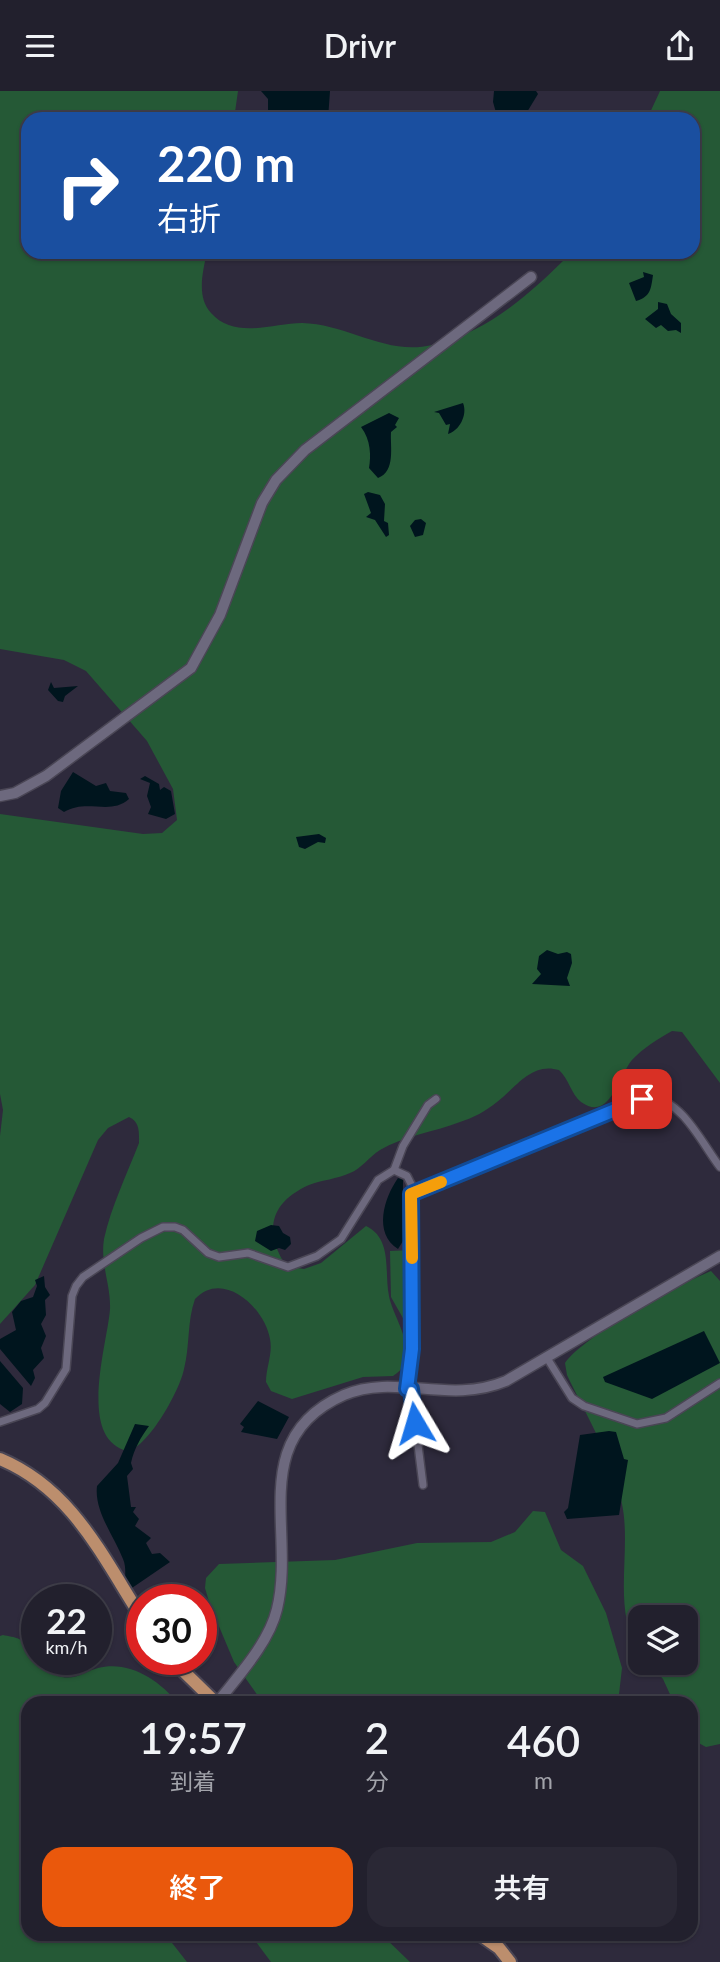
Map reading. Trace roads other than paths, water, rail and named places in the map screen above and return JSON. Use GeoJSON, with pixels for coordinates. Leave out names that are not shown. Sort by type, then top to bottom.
{"type":"FeatureCollection","features":[{"type":"Feature","properties":{"kind":"main road"},"geometry":{"type":"LineString","coordinates":[[0,1459],[32,1474],[66,1504],[126,1594]]}},
{"type":"Feature","properties":{"kind":"main road"},"geometry":{"type":"LineString","coordinates":[[187,1675],[209,1696]]}},
{"type":"Feature","properties":{"kind":"main road"},"geometry":{"type":"LineString","coordinates":[[489,1941],[499,1948],[510,1962]]}},
{"type":"Feature","properties":{"kind":"street"},"geometry":{"type":"LineString","coordinates":[[0,796],[15,793],[46,776],[191,668],[220,615],[262,503],[285,469],[305,450],[531,277]]}},
{"type":"Feature","properties":{"kind":"street"},"geometry":{"type":"LineString","coordinates":[[411,1194],[652,1098],[670,1102],[720,1167]]}},
{"type":"Feature","properties":{"kind":"street"},"geometry":{"type":"LineString","coordinates":[[0,1422],[38,1409],[66,1370],[72,1296],[83,1277],[125,1248],[163,1227],[175,1227],[191,1236],[208,1254],[219,1257],[248,1253],[279,1265],[294,1266],[341,1239],[378,1180],[394,1170],[403,1146],[428,1105],[436,1099]]}},
{"type":"Feature","properties":{"kind":"street"},"geometry":{"type":"LineString","coordinates":[[394,1170],[407,1176],[412,1186],[412,1349],[409,1389],[423,1485]]}},
{"type":"Feature","properties":{"kind":"street"},"geometry":{"type":"LineString","coordinates":[[221,1696],[267,1634],[275,1618],[280,1591],[280,1478],[285,1457],[297,1434],[311,1416],[346,1394],[372,1387],[457,1392],[487,1389],[547,1358],[720,1256]]}},
{"type":"Feature","properties":{"kind":"street"},"geometry":{"type":"LineString","coordinates":[[547,1358],[572,1398],[584,1406],[637,1424],[666,1418],[720,1383]]}},
{"type":"Feature","properties":{"kind":"water"},"geometry":{"type":"Polygon","coordinates":[[[261,91],[330,91],[328,112],[268,112],[268,99],[261,91]]]}},
{"type":"Feature","properties":{"kind":"water"},"geometry":{"type":"Polygon","coordinates":[[[494,91],[536,91],[538,94],[527,112],[496,112],[494,91]]]}},
{"type":"Feature","properties":{"kind":"water"},"geometry":{"type":"Polygon","coordinates":[[[643,272],[653,275],[651,288],[645,297],[636,301],[629,283],[644,277],[643,272]]]}},
{"type":"Feature","properties":{"kind":"water"},"geometry":{"type":"Polygon","coordinates":[[[658,302],[667,304],[671,314],[681,323],[681,333],[676,330],[668,331],[661,325],[656,328],[645,319],[658,309],[658,302]]]}},
{"type":"Feature","properties":{"kind":"water"},"geometry":{"type":"Polygon","coordinates":[[[463,403],[462,422],[456,430],[448,434],[450,424],[446,425],[439,413],[434,412],[463,403]]]}},
{"type":"Feature","properties":{"kind":"water"},"geometry":{"type":"Polygon","coordinates":[[[389,413],[399,418],[395,425],[397,427],[391,432],[390,464],[384,475],[378,478],[369,468],[370,448],[361,427],[389,413]]]}},
{"type":"Feature","properties":{"kind":"water"},"geometry":{"type":"Polygon","coordinates":[[[368,492],[380,495],[385,504],[384,521],[388,523],[389,535],[386,537],[375,520],[366,517],[371,513],[364,494],[368,492]]]}},
{"type":"Feature","properties":{"kind":"water"},"geometry":{"type":"Polygon","coordinates":[[[421,519],[426,523],[423,535],[415,537],[410,526],[415,520],[421,519]]]}},
{"type":"Feature","properties":{"kind":"water"},"geometry":{"type":"Polygon","coordinates":[[[51,682],[54,688],[78,686],[65,696],[63,702],[58,701],[48,690],[51,682]]]}},
{"type":"Feature","properties":{"kind":"water"},"geometry":{"type":"Polygon","coordinates":[[[73,772],[96,786],[106,783],[110,791],[126,793],[129,799],[114,806],[81,806],[64,812],[58,808],[61,791],[73,772]]]}},
{"type":"Feature","properties":{"kind":"water"},"geometry":{"type":"Polygon","coordinates":[[[145,776],[159,784],[160,790],[164,787],[171,791],[175,814],[166,819],[148,814],[151,807],[147,796],[150,783],[140,779],[145,776]]]}},
{"type":"Feature","properties":{"kind":"water"},"geometry":{"type":"Polygon","coordinates":[[[319,834],[326,838],[325,843],[318,842],[305,849],[299,847],[296,837],[319,834]]]}},
{"type":"Feature","properties":{"kind":"water"},"geometry":{"type":"Polygon","coordinates":[[[547,950],[558,954],[571,954],[572,963],[567,978],[570,986],[532,984],[541,974],[537,969],[539,956],[547,950]]]}},
{"type":"Feature","properties":{"kind":"water"},"geometry":{"type":"Polygon","coordinates":[[[398,1178],[403,1180],[403,1241],[398,1249],[385,1234],[383,1215],[398,1178]]]}},
{"type":"Feature","properties":{"kind":"water"},"geometry":{"type":"Polygon","coordinates":[[[271,1225],[279,1226],[283,1233],[290,1237],[291,1244],[285,1250],[279,1248],[271,1251],[255,1241],[257,1231],[271,1225]]]}},
{"type":"Feature","properties":{"kind":"water"},"geometry":{"type":"Polygon","coordinates":[[[44,1276],[45,1287],[50,1295],[45,1300],[46,1315],[41,1324],[46,1336],[41,1348],[44,1358],[33,1370],[35,1378],[31,1386],[0,1349],[0,1339],[16,1330],[12,1312],[21,1301],[33,1297],[37,1286],[35,1280],[44,1276]]]}},
{"type":"Feature","properties":{"kind":"water"},"geometry":{"type":"Polygon","coordinates":[[[704,1331],[720,1363],[652,1399],[605,1382],[603,1377],[704,1331]]]}},
{"type":"Feature","properties":{"kind":"water"},"geometry":{"type":"Polygon","coordinates":[[[0,1361],[23,1388],[22,1404],[10,1412],[0,1404],[0,1361]]]}},
{"type":"Feature","properties":{"kind":"water"},"geometry":{"type":"Polygon","coordinates":[[[258,1401],[289,1417],[277,1439],[241,1432],[244,1427],[240,1424],[258,1401]]]}},
{"type":"Feature","properties":{"kind":"water"},"geometry":{"type":"Polygon","coordinates":[[[135,1424],[149,1426],[136,1448],[131,1463],[133,1469],[127,1476],[131,1507],[136,1507],[133,1512],[139,1519],[135,1526],[151,1538],[146,1543],[152,1554],[160,1553],[170,1562],[138,1584],[127,1584],[123,1559],[106,1523],[97,1495],[97,1486],[118,1463],[135,1424]]]}},
{"type":"Feature","properties":{"kind":"water"},"geometry":{"type":"Polygon","coordinates":[[[616,1432],[624,1459],[628,1460],[619,1515],[567,1519],[564,1512],[568,1508],[580,1435],[616,1432]]]}}]}
